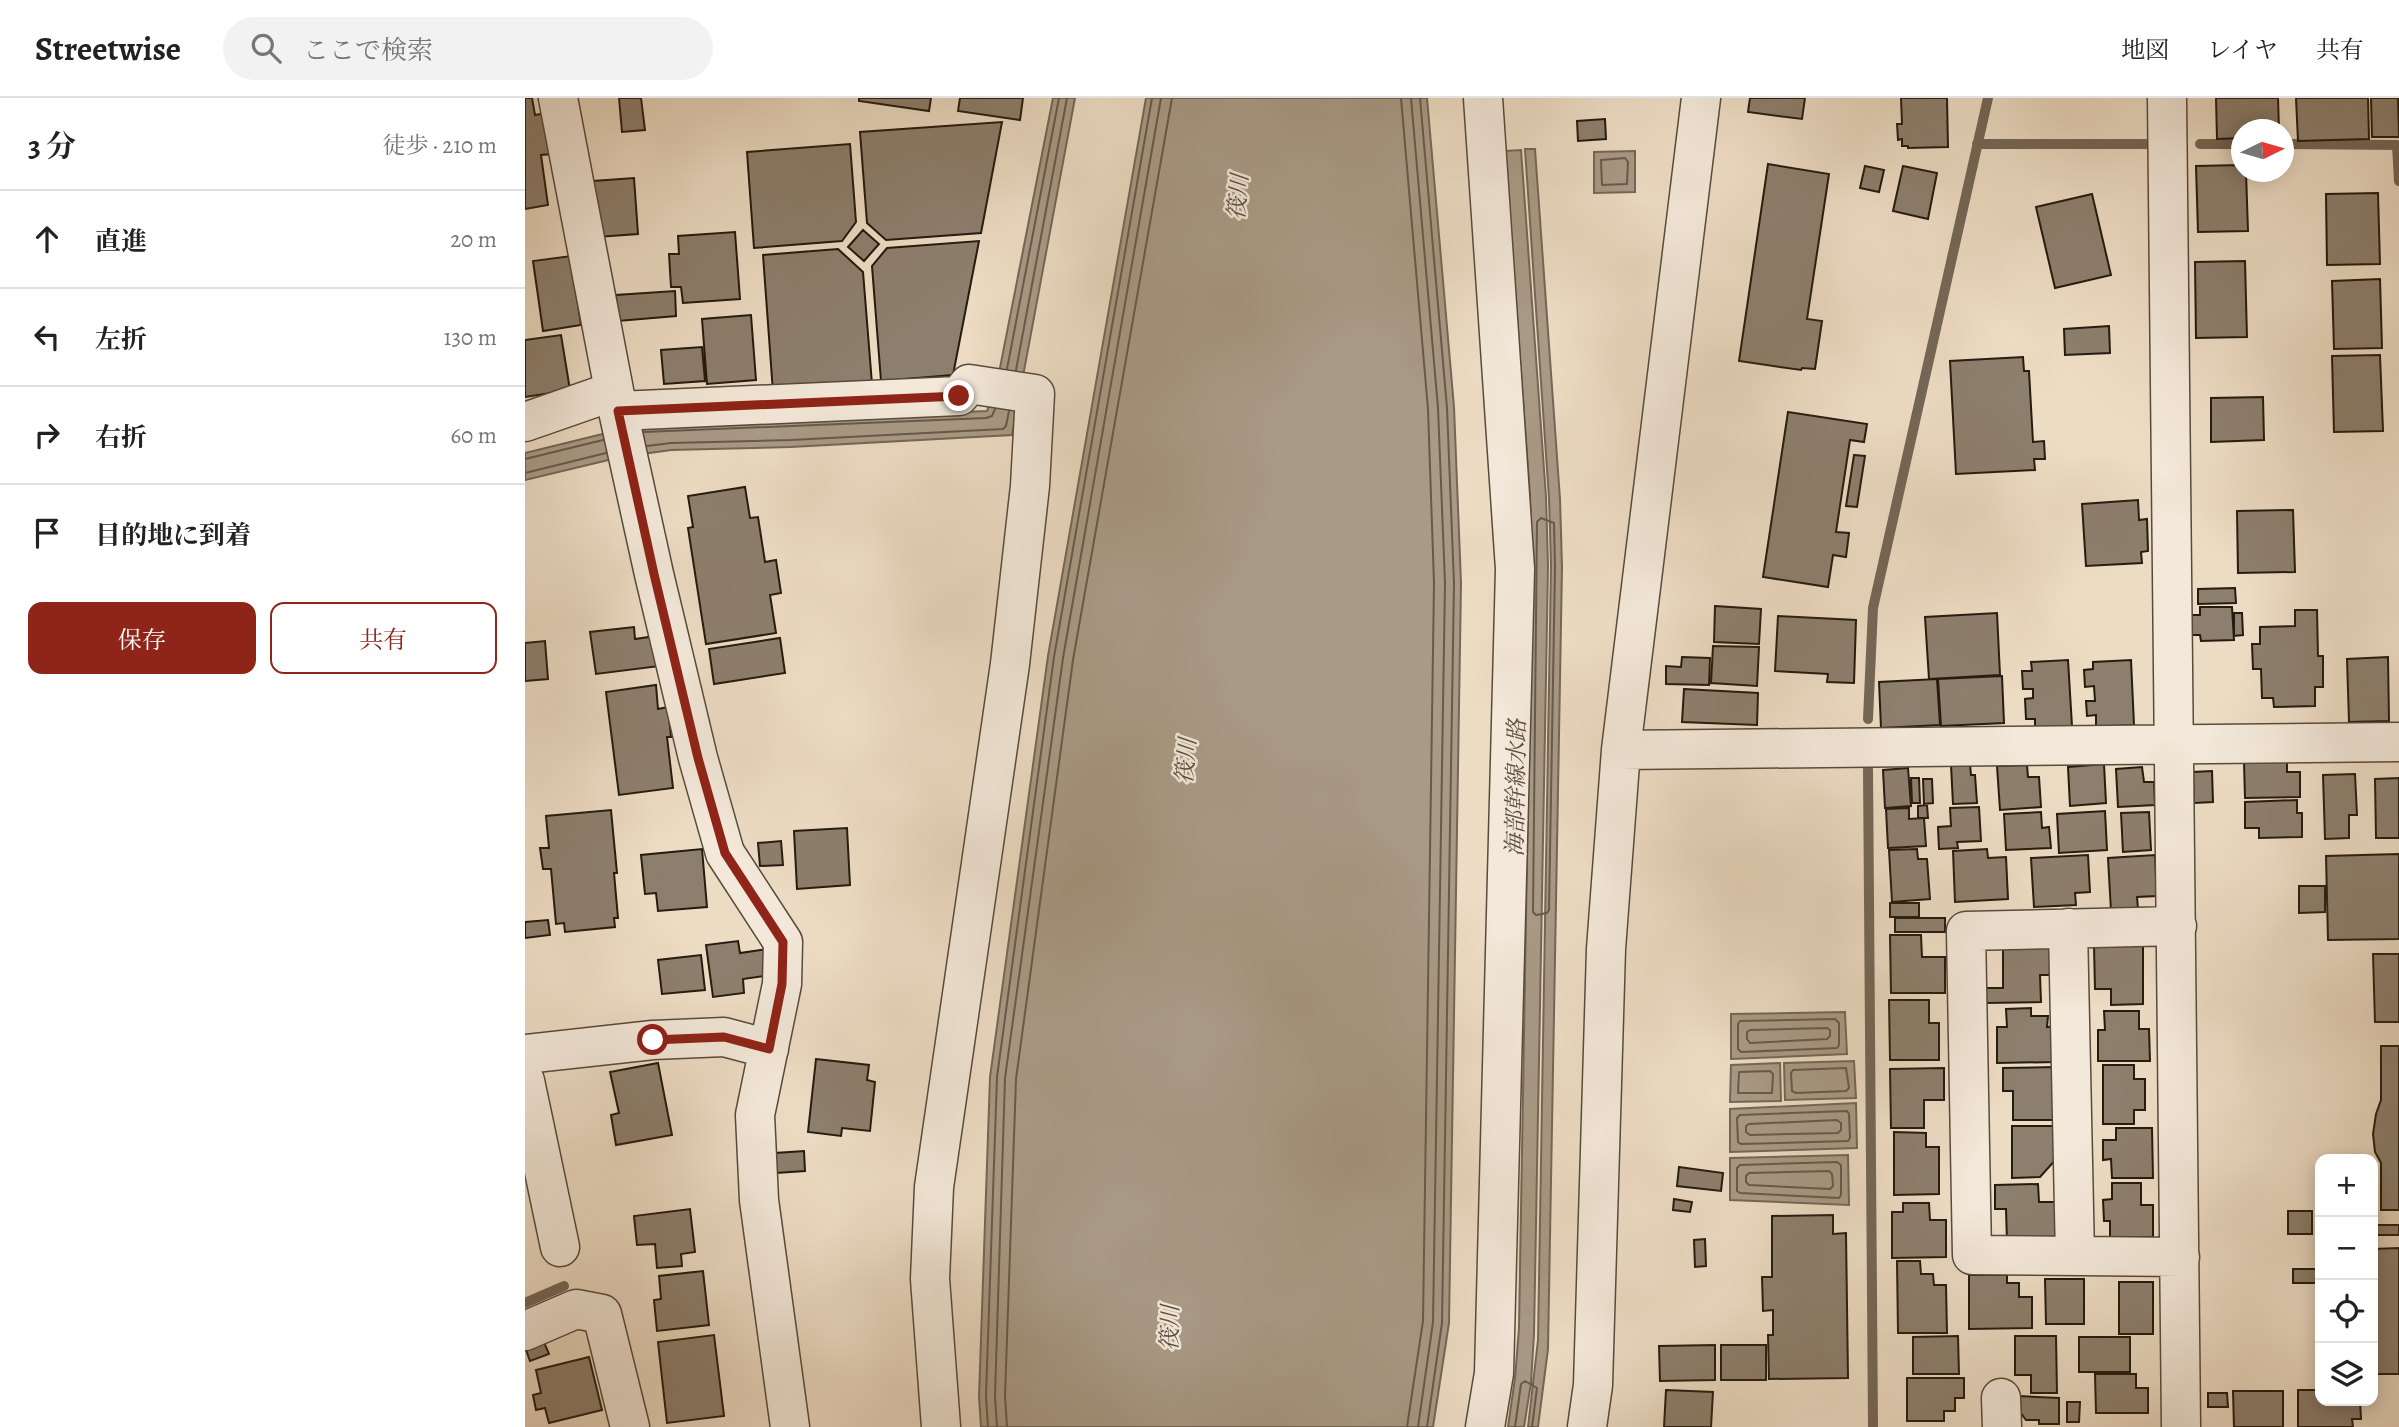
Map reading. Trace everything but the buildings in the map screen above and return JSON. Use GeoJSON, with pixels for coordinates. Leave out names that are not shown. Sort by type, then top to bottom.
{"type":"FeatureCollection","features":[{"type":"Feature","properties":{"kind":"street"},"geometry":{"type":"LineString","coordinates":[[558,98],[620,421],[695,745],[725,853],[783,942],[782,984],[755,1115],[759,1200],[790,1427]]}},
{"type":"Feature","properties":{"kind":"street"},"geometry":{"type":"LineString","coordinates":[[1483,98],[1515,569],[1494,1373],[1485,1427]]}},
{"type":"Feature","properties":{"kind":"street"},"geometry":{"type":"LineString","coordinates":[[1587,1427],[1593,1385],[1606,949],[1621,750],[1701,98]]}},
{"type":"Feature","properties":{"kind":"street"},"geometry":{"type":"LineString","coordinates":[[2167,98],[2181,1427]]}},
{"type":"Feature","properties":{"kind":"street"},"geometry":{"type":"LineString","coordinates":[[525,422],[620,421],[959,396],[969,384],[1035,394],[1030,486],[1012,650],[934,1186],[930,1279],[941,1427]]}},
{"type":"Feature","properties":{"kind":"street"},"geometry":{"type":"LineString","coordinates":[[1621,750],[2399,742]]}},
{"type":"Feature","properties":{"kind":"street"},"geometry":{"type":"LineString","coordinates":[[2177,926],[1966,930],[1972,1255],[2180,1257]]}},
{"type":"Feature","properties":{"kind":"street"},"geometry":{"type":"LineString","coordinates":[[2068,928],[2075,1256]]}},
{"type":"Feature","properties":{"kind":"street"},"geometry":{"type":"LineString","coordinates":[[525,1054],[653,1040],[724,1037],[769,1049]]}},
{"type":"Feature","properties":{"kind":"street"},"geometry":{"type":"LineString","coordinates":[[525,1080],[560,1247]]}},
{"type":"Feature","properties":{"kind":"street"},"geometry":{"type":"LineString","coordinates":[[525,1331],[576,1309],[602,1314],[630,1427]]}},
{"type":"Feature","properties":{"kind":"water"},"geometry":{"type":"Polygon","coordinates":[[[1053,98],[1075,98],[1012,435],[791,447],[671,450],[621,457],[525,480],[525,453],[635,426],[987,411],[997,383],[1053,98]]]}},
{"type":"Feature","properties":{"kind":"water","name":"筏川"},"geometry":{"type":"Polygon","coordinates":[[[1146,98],[1427,98],[1454,407],[1461,583],[1449,1323],[1433,1427],[981,1427],[979,1397],[990,1077],[1048,656],[1146,98]]]}},
{"type":"Feature","properties":{"kind":"water"},"geometry":{"type":"Polygon","coordinates":[[[1525,149],[1535,149],[1560,499],[1562,567],[1548,1349],[1538,1427],[1528,1427],[1538,1340],[1551,565],[1549,498],[1525,149]]]}},
{"type":"Feature","properties":{"kind":"water"},"geometry":{"type":"Polygon","coordinates":[[[1521,150],[1546,497],[1548,566],[1534,1334],[1531,1383],[1524,1427],[1508,1427],[1519,1328],[1532,566],[1530,496],[1505,151],[1521,150]]]}},
{"type":"Feature","properties":{"kind":"water"},"geometry":{"type":"Polygon","coordinates":[[[1635,151],[1635,192],[1594,193],[1594,152],[1635,151]]]}},
{"type":"Feature","properties":{"kind":"water"},"geometry":{"type":"Polygon","coordinates":[[[1845,1012],[1847,1054],[1731,1059],[1731,1014],[1845,1012]]]}},
{"type":"Feature","properties":{"kind":"water"},"geometry":{"type":"Polygon","coordinates":[[[1854,1061],[1856,1098],[1785,1100],[1784,1063],[1854,1061]]]}},
{"type":"Feature","properties":{"kind":"water"},"geometry":{"type":"Polygon","coordinates":[[[1780,1063],[1781,1101],[1730,1102],[1731,1065],[1780,1063]]]}},
{"type":"Feature","properties":{"kind":"water"},"geometry":{"type":"Polygon","coordinates":[[[1856,1103],[1857,1148],[1730,1152],[1730,1109],[1856,1103]]]}},
{"type":"Feature","properties":{"kind":"water"},"geometry":{"type":"Polygon","coordinates":[[[1848,1155],[1849,1205],[1730,1200],[1730,1158],[1848,1155]]]}},
{"type":"Feature","properties":{"kind":"waterway"},"geometry":{"type":"LineString","coordinates":[[1868,719],[1873,608],[1988,98]]}},
{"type":"Feature","properties":{"kind":"waterway"},"geometry":{"type":"LineString","coordinates":[[1977,144],[2149,144]]}},
{"type":"Feature","properties":{"kind":"waterway"},"geometry":{"type":"LineString","coordinates":[[2200,144],[2231,144]]}},
{"type":"Feature","properties":{"kind":"waterway"},"geometry":{"type":"LineString","coordinates":[[2294,144],[2397,145],[2399,181]]}},
{"type":"Feature","properties":{"kind":"waterway"},"geometry":{"type":"LineString","coordinates":[[1868,769],[1873,1427]]}},
{"type":"Feature","properties":{"kind":"waterway"},"geometry":{"type":"LineString","coordinates":[[525,1303],[564,1286]]}},
{"type":"Feature","properties":{"kind":"route"},"geometry":{"type":"LineString","coordinates":[[653,1040],[724,1037],[769,1049],[782,984],[783,942],[725,853],[698,758],[618,411],[959,396]]}},
{"type":"Feature","properties":{"kind":"water label","name":"海部幹線水路"},"geometry":{"type":"Point","coordinates":[1516,788]}}]}
